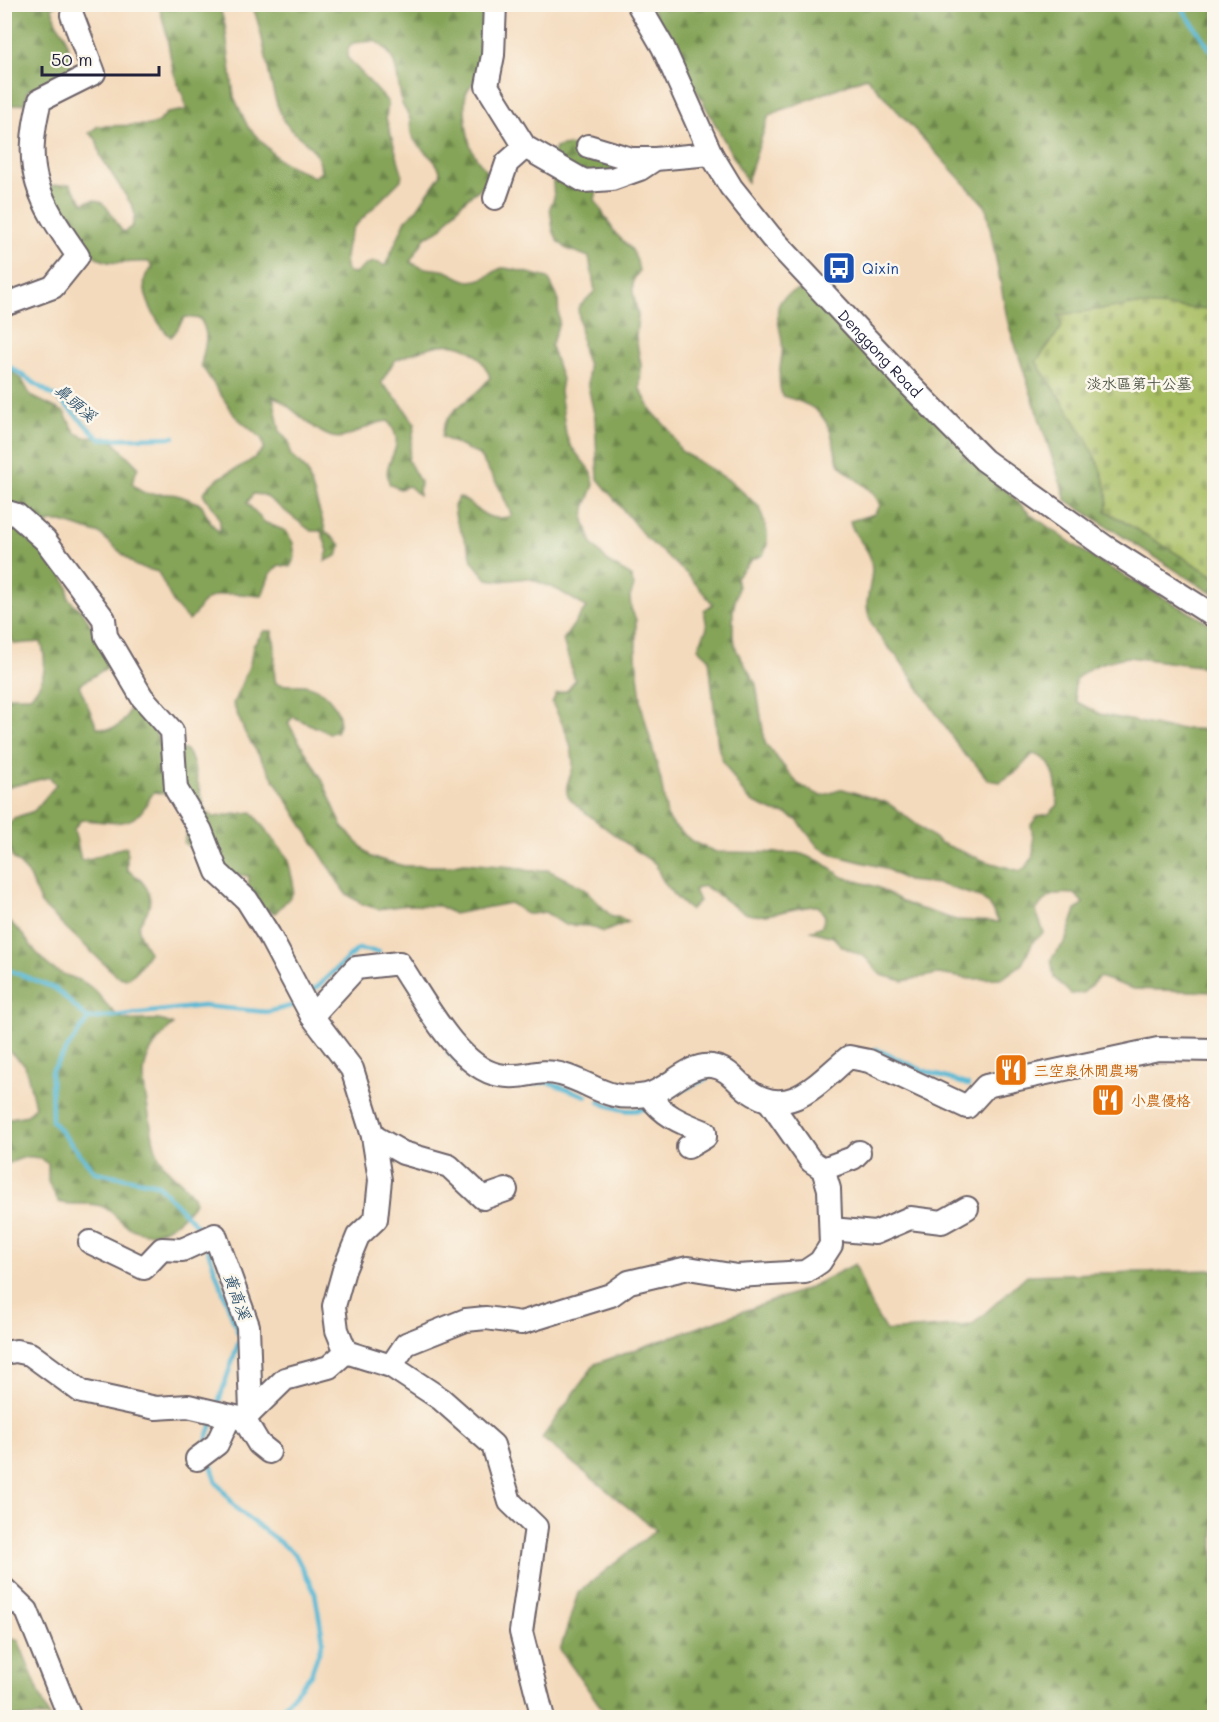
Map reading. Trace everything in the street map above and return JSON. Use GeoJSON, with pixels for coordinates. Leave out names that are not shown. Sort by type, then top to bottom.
{"type":"FeatureCollection","features":[{"type":"Feature","properties":{"kind":"street"},"geometry":{"type":"LineString","coordinates":[[495,4],[493,55],[487,86],[525,147],[584,181],[612,179],[640,169],[655,159]]}},
{"type":"Feature","properties":{"kind":"street","name":"Denggong Road"},"geometry":{"type":"LineString","coordinates":[[638,4],[663,47],[711,154],[731,187],[771,237],[984,460],[1104,546],[1215,616]]}},
{"type":"Feature","properties":{"kind":"street"},"geometry":{"type":"LineString","coordinates":[[4,305],[53,286],[78,256],[47,212],[33,174],[34,124],[40,100],[94,73],[72,15]]}},
{"type":"Feature","properties":{"kind":"street"},"geometry":{"type":"LineString","coordinates":[[588,146],[631,159],[711,154]]}},
{"type":"Feature","properties":{"kind":"street"},"geometry":{"type":"LineString","coordinates":[[495,198],[507,163],[525,147]]}},
{"type":"Feature","properties":{"kind":"street"},"geometry":{"type":"LineString","coordinates":[[4,511],[17,515],[45,540],[104,619],[106,636],[141,697],[172,731],[176,789],[201,831],[217,872],[247,900],[269,935],[312,1016],[352,1069],[373,1136],[380,1180],[376,1219],[358,1236],[344,1270],[334,1306],[337,1330],[346,1352]]}},
{"type":"Feature","properties":{"kind":"street"},"geometry":{"type":"LineString","coordinates":[[312,1016],[356,968],[399,963],[461,1055],[477,1068],[495,1075],[518,1079],[545,1070],[615,1097],[649,1095],[688,1072],[710,1065],[730,1072],[748,1090],[769,1101],[791,1102],[849,1057],[869,1061],[967,1107],[986,1086],[1158,1048],[1215,1050]]}},
{"type":"Feature","properties":{"kind":"street"},"geometry":{"type":"LineString","coordinates":[[649,1095],[659,1110],[682,1124],[705,1132],[705,1137],[688,1147]]}},
{"type":"Feature","properties":{"kind":"street"},"geometry":{"type":"LineString","coordinates":[[391,1366],[406,1344],[466,1320],[486,1318],[521,1323],[611,1294],[629,1282],[688,1268],[737,1276],[805,1272],[820,1262],[831,1245],[830,1189],[823,1169],[811,1161],[769,1101]]}},
{"type":"Feature","properties":{"kind":"street"},"geometry":{"type":"LineString","coordinates":[[373,1136],[403,1153],[449,1166],[483,1198],[506,1190]]}},
{"type":"Feature","properties":{"kind":"street"},"geometry":{"type":"LineString","coordinates":[[823,1169],[854,1158],[859,1152]]}},
{"type":"Feature","properties":{"kind":"street"},"geometry":{"type":"LineString","coordinates":[[831,1229],[875,1233],[910,1218],[942,1222],[967,1208]]}},
{"type":"Feature","properties":{"kind":"street"},"geometry":{"type":"LineString","coordinates":[[90,1242],[144,1268],[162,1249],[182,1250],[215,1235],[248,1326],[242,1416],[259,1444],[269,1452]]}},
{"type":"Feature","properties":{"kind":"street"},"geometry":{"type":"LineString","coordinates":[[553,1312],[602,1314],[624,1306]]}},
{"type":"Feature","properties":{"kind":"street"},"geometry":{"type":"LineString","coordinates":[[4,1353],[16,1351],[30,1354],[82,1392],[156,1408],[188,1406],[242,1416]]}},
{"type":"Feature","properties":{"kind":"street"},"geometry":{"type":"LineString","coordinates":[[346,1352],[391,1366],[441,1399],[493,1445],[510,1502],[536,1527],[521,1632],[543,1718]]}},
{"type":"Feature","properties":{"kind":"street"},"geometry":{"type":"LineString","coordinates":[[197,1459],[285,1378],[330,1367],[346,1352]]}},
{"type":"Feature","properties":{"kind":"street"},"geometry":{"type":"LineString","coordinates":[[4,1589],[27,1611],[70,1718]]}},
{"type":"Feature","properties":{"kind":"green space"},"geometry":{"type":"Polygon","coordinates":[[[5,5],[55,5],[52,8],[56,22],[65,35],[74,75],[52,86],[45,84],[28,90],[25,103],[10,106],[5,103],[5,5]]]}},
{"type":"Feature","properties":{"kind":"green space"},"geometry":{"type":"Polygon","coordinates":[[[158,5],[219,5],[225,25],[234,97],[248,127],[280,161],[314,177],[321,172],[319,161],[310,147],[286,125],[282,117],[252,5],[485,5],[484,72],[467,91],[465,114],[472,150],[492,182],[466,199],[439,230],[426,236],[410,262],[422,267],[447,271],[469,281],[484,278],[502,268],[524,272],[548,278],[558,298],[559,323],[551,346],[562,379],[560,391],[566,434],[570,445],[592,473],[594,485],[585,508],[584,520],[592,544],[609,563],[630,575],[634,586],[630,597],[631,608],[636,620],[636,656],[642,708],[661,781],[667,816],[674,826],[693,842],[716,852],[799,853],[822,862],[843,877],[877,887],[909,905],[956,920],[999,922],[988,904],[979,897],[939,884],[907,881],[885,868],[837,856],[818,847],[797,820],[787,814],[774,812],[752,802],[744,794],[722,760],[718,746],[709,658],[698,648],[707,628],[704,610],[713,604],[688,575],[646,538],[598,479],[595,418],[588,386],[588,365],[583,352],[578,308],[595,291],[589,257],[567,249],[558,241],[553,230],[550,207],[554,198],[551,158],[555,148],[581,147],[623,168],[598,186],[595,200],[615,233],[632,250],[637,261],[639,271],[633,281],[633,292],[638,316],[636,337],[641,365],[640,389],[652,411],[669,430],[681,451],[732,482],[760,508],[767,532],[767,545],[763,555],[753,559],[736,577],[738,587],[733,611],[733,638],[737,651],[756,684],[765,743],[798,784],[821,796],[843,789],[888,803],[941,843],[985,861],[1020,871],[1026,867],[1032,857],[1034,845],[1031,825],[1038,816],[1049,814],[1058,805],[1056,781],[1051,767],[1041,757],[1033,754],[1017,771],[1000,782],[988,780],[974,762],[965,756],[897,656],[873,626],[867,604],[872,575],[870,557],[850,521],[874,514],[880,506],[872,493],[839,463],[830,431],[821,415],[808,405],[782,396],[780,390],[782,345],[778,309],[780,302],[787,295],[798,290],[810,295],[1030,514],[1096,560],[1214,626],[1214,668],[1129,657],[1121,658],[1100,664],[1082,674],[1076,679],[1074,692],[1077,702],[1100,714],[1167,728],[1214,730],[1214,992],[1134,989],[1099,977],[1083,993],[1071,994],[1054,978],[1051,959],[1065,942],[1076,910],[1083,903],[1075,894],[1052,895],[1040,905],[1036,911],[1044,933],[1034,940],[1022,964],[1003,978],[970,979],[938,974],[903,981],[881,975],[865,957],[841,946],[833,937],[811,931],[822,926],[825,916],[818,906],[773,914],[748,914],[703,886],[694,890],[699,901],[690,910],[684,905],[665,884],[656,864],[594,819],[568,796],[567,784],[573,769],[571,749],[552,703],[556,694],[568,690],[575,680],[563,640],[586,607],[558,590],[528,578],[501,581],[487,579],[472,561],[456,520],[454,506],[459,497],[488,516],[503,518],[512,516],[499,487],[479,455],[442,437],[448,418],[490,377],[482,362],[472,352],[461,346],[448,345],[435,346],[394,361],[381,383],[399,401],[415,424],[408,460],[420,482],[419,495],[409,486],[400,489],[390,485],[387,476],[388,468],[396,447],[396,440],[388,421],[335,438],[317,429],[273,396],[280,432],[289,442],[290,454],[307,471],[326,532],[341,545],[337,556],[325,561],[328,551],[321,531],[311,531],[264,495],[253,494],[247,503],[264,522],[286,531],[293,543],[295,557],[290,567],[279,565],[270,574],[262,596],[216,595],[204,602],[189,621],[174,604],[158,572],[136,566],[100,534],[62,522],[49,522],[43,533],[68,587],[68,598],[85,615],[111,665],[79,685],[97,727],[112,728],[122,723],[132,699],[144,711],[163,748],[186,750],[192,760],[205,811],[214,817],[252,812],[289,860],[293,882],[292,894],[275,913],[264,909],[248,887],[249,876],[230,874],[202,846],[192,849],[184,843],[188,823],[175,795],[154,792],[139,814],[124,822],[81,820],[74,829],[81,860],[127,847],[127,870],[142,881],[150,897],[148,909],[139,928],[149,953],[135,973],[126,979],[117,976],[41,904],[27,872],[12,857],[7,827],[14,818],[34,811],[56,785],[50,777],[5,788],[5,696],[30,696],[35,691],[44,672],[44,657],[41,642],[15,644],[5,629],[5,366],[22,380],[31,396],[64,412],[76,433],[85,437],[110,438],[138,467],[132,483],[136,488],[149,494],[178,495],[202,505],[210,522],[219,532],[220,521],[203,494],[216,480],[258,455],[264,448],[262,439],[235,416],[201,365],[206,336],[200,319],[185,317],[171,337],[159,323],[148,303],[145,282],[147,274],[153,268],[149,262],[113,263],[94,255],[71,228],[48,186],[70,184],[83,203],[97,200],[103,203],[123,232],[132,227],[135,215],[133,207],[101,157],[96,139],[89,133],[98,126],[149,125],[157,123],[167,113],[186,110],[173,71],[158,5]],[[375,41],[353,43],[348,49],[347,57],[388,102],[386,118],[402,173],[401,180],[353,228],[346,250],[345,262],[348,272],[356,273],[373,262],[385,266],[406,220],[416,210],[441,174],[439,168],[411,133],[410,119],[403,105],[396,68],[389,53],[375,41]]]}},
{"type":"Feature","properties":{"kind":"green space"},"geometry":{"type":"Polygon","coordinates":[[[650,5],[1214,5],[1214,309],[1059,315],[1062,327],[1036,362],[1071,414],[1095,456],[1107,495],[1106,511],[1214,576],[1214,595],[1066,500],[1008,323],[986,207],[866,77],[769,115],[747,182],[650,5]]]}},
{"type":"Feature","properties":{"kind":"green space","name":"淡水區第十公墓"},"geometry":{"type":"Polygon","coordinates":[[[1133,305],[1214,309],[1214,576],[1106,511],[1107,495],[1095,456],[1071,414],[1036,362],[1062,327],[1059,315],[1133,305]]]}},
{"type":"Feature","properties":{"kind":"green space"},"geometry":{"type":"Polygon","coordinates":[[[264,631],[272,631],[274,638],[276,683],[305,685],[316,689],[328,698],[337,711],[339,725],[336,732],[329,733],[293,717],[288,723],[322,779],[342,826],[371,857],[404,866],[449,866],[464,863],[513,867],[530,871],[548,870],[584,888],[612,917],[620,917],[628,922],[604,932],[589,926],[565,925],[545,912],[526,914],[510,903],[454,914],[440,906],[407,905],[378,909],[362,904],[345,893],[245,733],[233,704],[250,664],[253,646],[264,631]]]}},
{"type":"Feature","properties":{"kind":"green space"},"geometry":{"type":"Polygon","coordinates":[[[5,919],[17,929],[52,969],[88,985],[117,1015],[130,1020],[158,1020],[173,1025],[161,1037],[147,1058],[145,1092],[158,1154],[163,1164],[185,1186],[195,1202],[181,1218],[165,1229],[147,1233],[137,1231],[101,1206],[59,1202],[48,1182],[48,1164],[42,1160],[26,1157],[5,1165],[5,1119],[28,1115],[35,1106],[25,1065],[5,1048],[5,919]]]}},
{"type":"Feature","properties":{"kind":"green space"},"geometry":{"type":"Polygon","coordinates":[[[855,1264],[871,1306],[886,1331],[972,1325],[1027,1275],[1214,1270],[1214,1717],[608,1717],[560,1650],[578,1593],[656,1530],[542,1438],[595,1364],[806,1289],[855,1264]]]}},
{"type":"Feature","properties":{"kind":"green space"},"geometry":{"type":"Polygon","coordinates":[[[5,1638],[18,1640],[49,1717],[5,1717],[5,1638]]]}},
{"type":"Feature","properties":{"kind":"waterway"},"geometry":{"type":"LineString","coordinates":[[1179,4],[1214,55]]}},
{"type":"Feature","properties":{"kind":"waterway","name":"鼻頭溪"},"geometry":{"type":"LineString","coordinates":[[4,363],[60,400],[100,439],[174,437]]}},
{"type":"Feature","properties":{"kind":"waterway"},"geometry":{"type":"LineString","coordinates":[[309,994],[358,949],[379,952]]}},
{"type":"Feature","properties":{"kind":"waterway","name":"黃高溪"},"geometry":{"type":"LineString","coordinates":[[4,968],[56,989],[88,1019]]}},
{"type":"Feature","properties":{"kind":"waterway"},"geometry":{"type":"LineString","coordinates":[[88,1019],[203,1006],[267,1012],[299,1004]]}},
{"type":"Feature","properties":{"kind":"waterway","name":"黃高溪"},"geometry":{"type":"LineString","coordinates":[[88,1019],[51,1072],[52,1121],[95,1172],[157,1184],[200,1229],[202,1235]]}},
{"type":"Feature","properties":{"kind":"waterway"},"geometry":{"type":"LineString","coordinates":[[876,1049],[922,1070],[968,1085]]}},
{"type":"Feature","properties":{"kind":"waterway"},"geometry":{"type":"LineString","coordinates":[[448,1053],[461,1066]]}},
{"type":"Feature","properties":{"kind":"waterway"},"geometry":{"type":"LineString","coordinates":[[672,1095],[710,1077]]}},
{"type":"Feature","properties":{"kind":"waterway"},"geometry":{"type":"LineString","coordinates":[[513,1086],[547,1082],[586,1096]]}},
{"type":"Feature","properties":{"kind":"waterway"},"geometry":{"type":"LineString","coordinates":[[743,1099],[761,1113],[768,1113]]}},
{"type":"Feature","properties":{"kind":"waterway"},"geometry":{"type":"LineString","coordinates":[[599,1102],[631,1111],[651,1106]]}},
{"type":"Feature","properties":{"kind":"waterway"},"geometry":{"type":"LineString","coordinates":[[786,1114],[791,1114],[802,1106]]}},
{"type":"Feature","properties":{"kind":"waterway","name":"黃高溪"},"geometry":{"type":"LineString","coordinates":[[206,1245],[238,1333]]}},
{"type":"Feature","properties":{"kind":"waterway","name":"黃高溪"},"geometry":{"type":"LineString","coordinates":[[217,1407],[239,1341]]}},
{"type":"Feature","properties":{"kind":"waterway","name":"黃高溪"},"geometry":{"type":"LineString","coordinates":[[206,1441],[214,1418]]}},
{"type":"Feature","properties":{"kind":"waterway","name":"黃高溪"},"geometry":{"type":"LineString","coordinates":[[209,1458],[217,1483],[238,1510],[295,1554],[315,1593],[323,1640],[311,1674],[279,1712],[280,1718]]}},
{"type":"Feature","properties":{"kind":"place","name":"Qixin"},"geometry":{"type":"Point","coordinates":[839,268]}},
{"type":"Feature","properties":{"kind":"place","name":"三空泉休閒農場"},"geometry":{"type":"Point","coordinates":[1011,1070]}},
{"type":"Feature","properties":{"kind":"place","name":"小農優格"},"geometry":{"type":"Point","coordinates":[1108,1100]}}]}
